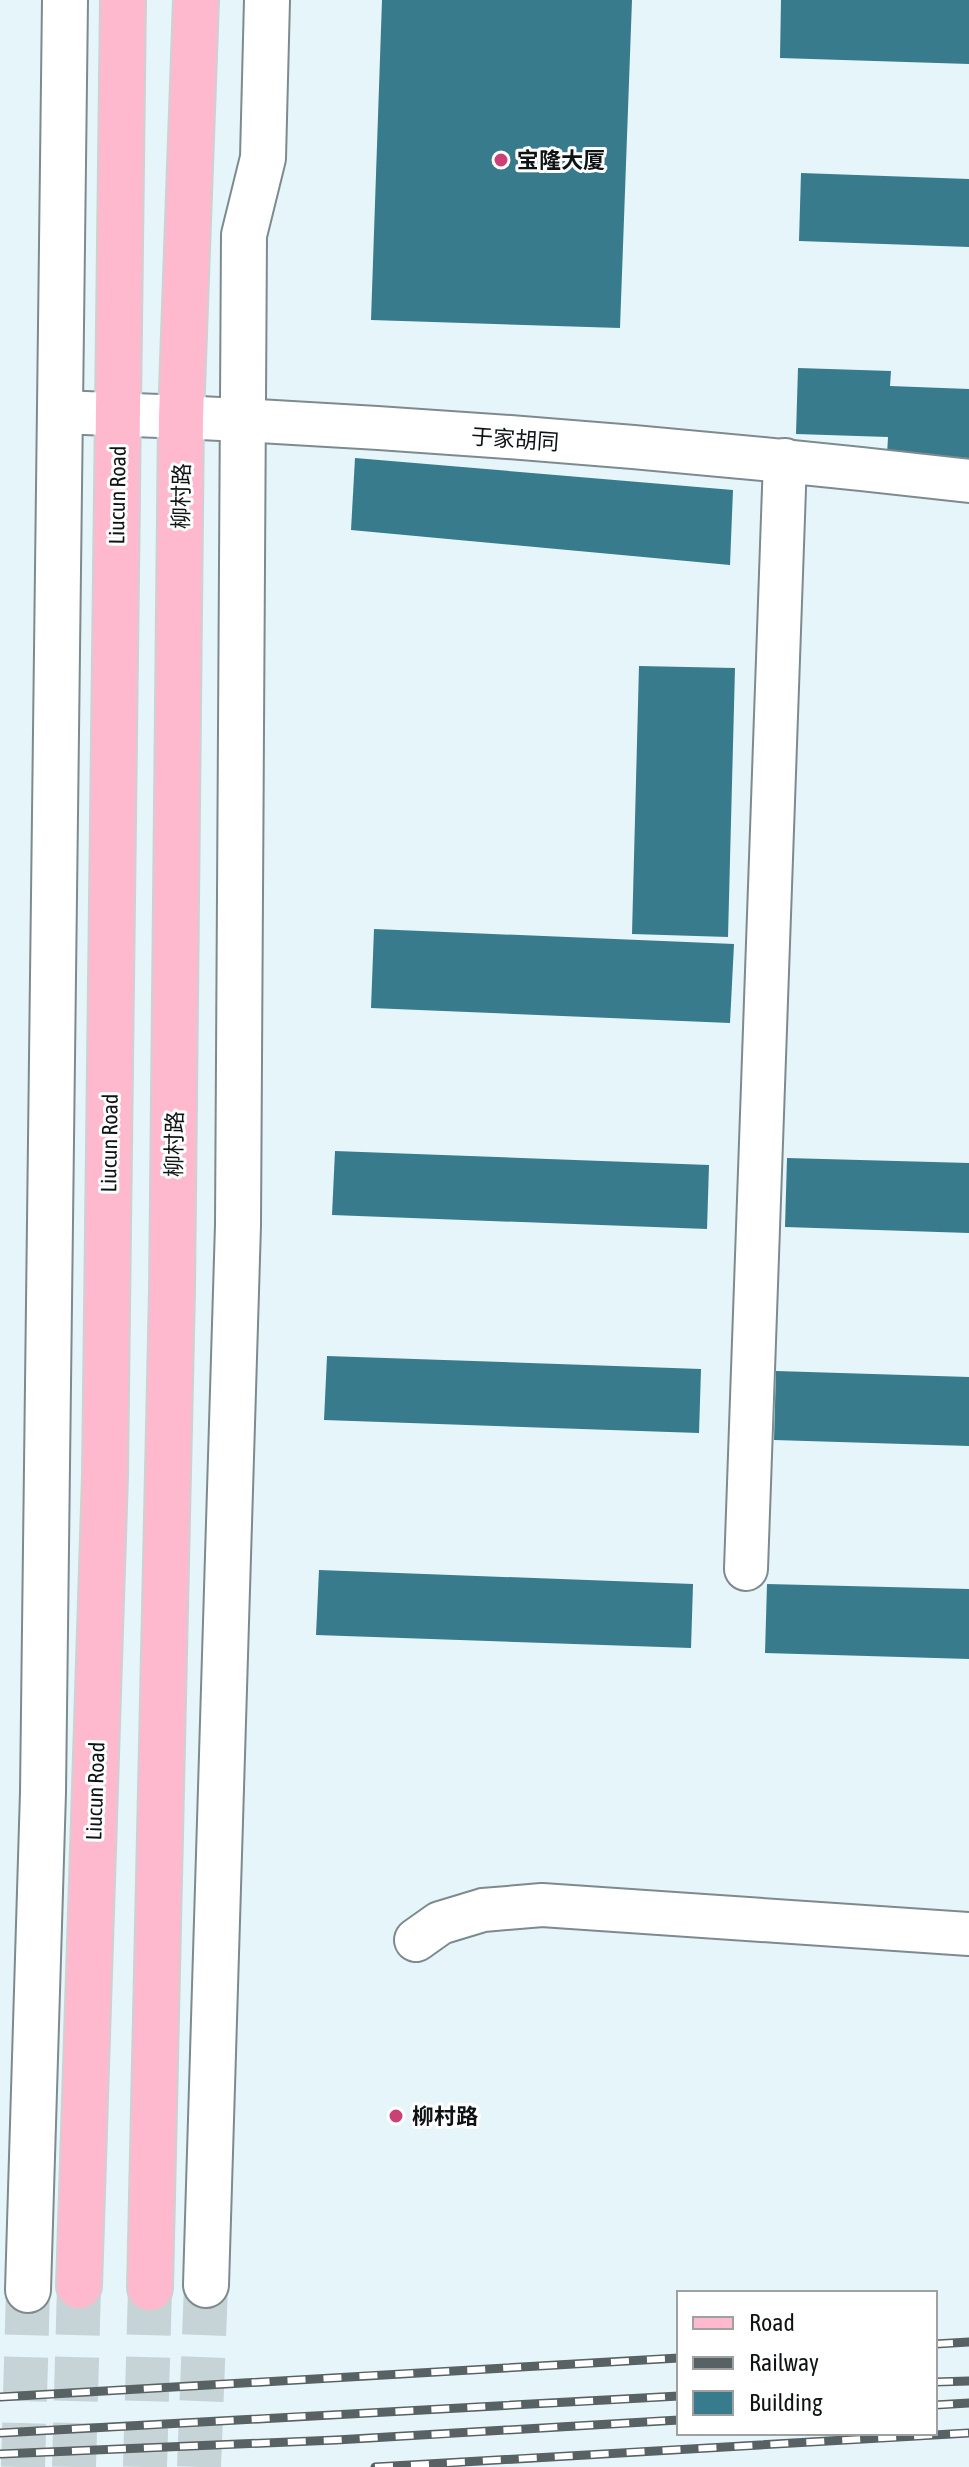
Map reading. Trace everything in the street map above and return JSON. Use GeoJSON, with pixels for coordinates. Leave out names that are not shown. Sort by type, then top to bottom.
{"type":"FeatureCollection","features":[{"type":"Feature","properties":{"kind":"main road","name":"Liucun Road"},"geometry":{"type":"LineString","coordinates":[[79,2286],[105,1475],[123,0]]}},
{"type":"Feature","properties":{"kind":"main road","name":"柳村路"},"geometry":{"type":"LineString","coordinates":[[150,2288],[172,1291],[181,417],[196,0]]}},
{"type":"Feature","properties":{"kind":"street"},"geometry":{"type":"LineString","coordinates":[[28,2290],[43,1792],[65,0]]}},
{"type":"Feature","properties":{"kind":"street"},"geometry":{"type":"LineString","coordinates":[[206,2285],[238,1225],[244,235],[263,158],[267,0]]}},
{"type":"Feature","properties":{"kind":"street","name":"于家胡同"},"geometry":{"type":"LineString","coordinates":[[60,412],[243,419],[785,460],[969,481]]}},
{"type":"Feature","properties":{"kind":"street"},"geometry":{"type":"LineString","coordinates":[[746,1569],[785,460]]}},
{"type":"Feature","properties":{"kind":"street"},"geometry":{"type":"LineString","coordinates":[[416,1940],[440,1923],[483,1910],[542,1905],[969,1934]]}},
{"type":"Feature","properties":{"kind":"building","name":"宝隆大厦"},"geometry":{"type":"Polygon","coordinates":[[[382,0],[632,0],[620,328],[371,320],[382,0]]]}},
{"type":"Feature","properties":{"kind":"building"},"geometry":{"type":"Polygon","coordinates":[[[781,0],[969,0],[969,64],[780,58],[781,0]]]}},
{"type":"Feature","properties":{"kind":"building"},"geometry":{"type":"Polygon","coordinates":[[[801,173],[969,179],[969,247],[799,241],[801,173]]]}},
{"type":"Feature","properties":{"kind":"building"},"geometry":{"type":"Polygon","coordinates":[[[798,368],[891,371],[890,386],[969,389],[969,458],[887,455],[888,437],[796,434],[798,368]]]}},
{"type":"Feature","properties":{"kind":"building"},"geometry":{"type":"Polygon","coordinates":[[[355,458],[733,490],[730,565],[351,530],[355,458]]]}},
{"type":"Feature","properties":{"kind":"building"},"geometry":{"type":"Polygon","coordinates":[[[639,666],[735,668],[728,937],[632,934],[639,666]]]}},
{"type":"Feature","properties":{"kind":"building"},"geometry":{"type":"Polygon","coordinates":[[[374,929],[734,944],[730,1023],[371,1008],[374,929]]]}},
{"type":"Feature","properties":{"kind":"building"},"geometry":{"type":"Polygon","coordinates":[[[335,1151],[709,1165],[707,1229],[332,1215],[335,1151]]]}},
{"type":"Feature","properties":{"kind":"building"},"geometry":{"type":"Polygon","coordinates":[[[787,1158],[969,1163],[969,1233],[785,1227],[787,1158]]]}},
{"type":"Feature","properties":{"kind":"building"},"geometry":{"type":"Polygon","coordinates":[[[327,1356],[701,1369],[699,1433],[324,1420],[327,1356]]]}},
{"type":"Feature","properties":{"kind":"building"},"geometry":{"type":"Polygon","coordinates":[[[776,1371],[969,1377],[969,1446],[774,1440],[776,1371]]]}},
{"type":"Feature","properties":{"kind":"building"},"geometry":{"type":"Polygon","coordinates":[[[319,1570],[693,1584],[691,1648],[316,1635],[319,1570]]]}},
{"type":"Feature","properties":{"kind":"building"},"geometry":{"type":"Polygon","coordinates":[[[767,1584],[969,1589],[969,1659],[765,1653],[767,1584]]]}},
{"type":"Feature","properties":{"kind":"tunnel"},"geometry":{"type":"LineString","coordinates":[[199,2467],[206,2285]]}},
{"type":"Feature","properties":{"kind":"tunnel"},"geometry":{"type":"LineString","coordinates":[[74,2467],[79,2286]]}},
{"type":"Feature","properties":{"kind":"tunnel"},"geometry":{"type":"LineString","coordinates":[[145,2467],[150,2288]]}},
{"type":"Feature","properties":{"kind":"tunnel"},"geometry":{"type":"LineString","coordinates":[[23,2467],[28,2290]]}},
{"type":"Feature","properties":{"kind":"railway"},"geometry":{"type":"LineString","coordinates":[[937,2344],[969,2342]]}},
{"type":"Feature","properties":{"kind":"railway"},"geometry":{"type":"LineString","coordinates":[[0,2397],[677,2358]]}},
{"type":"Feature","properties":{"kind":"railway"},"geometry":{"type":"LineString","coordinates":[[937,2382],[969,2381]]}},
{"type":"Feature","properties":{"kind":"railway"},"geometry":{"type":"LineString","coordinates":[[0,2433],[677,2396]]}},
{"type":"Feature","properties":{"kind":"railway"},"geometry":{"type":"LineString","coordinates":[[937,2405],[969,2403]]}},
{"type":"Feature","properties":{"kind":"railway"},"geometry":{"type":"LineString","coordinates":[[0,2454],[336,2440],[677,2420]]}},
{"type":"Feature","properties":{"kind":"railway"},"geometry":{"type":"LineString","coordinates":[[937,2435],[969,2433]]}},
{"type":"Feature","properties":{"kind":"railway"},"geometry":{"type":"LineString","coordinates":[[375,2467],[934,2435]]}},
{"type":"Feature","properties":{"kind":"place","name":"宝隆大厦"},"geometry":{"type":"Point","coordinates":[501,160]}},
{"type":"Feature","properties":{"kind":"place","name":"柳村路"},"geometry":{"type":"Point","coordinates":[396,2116]}}]}
